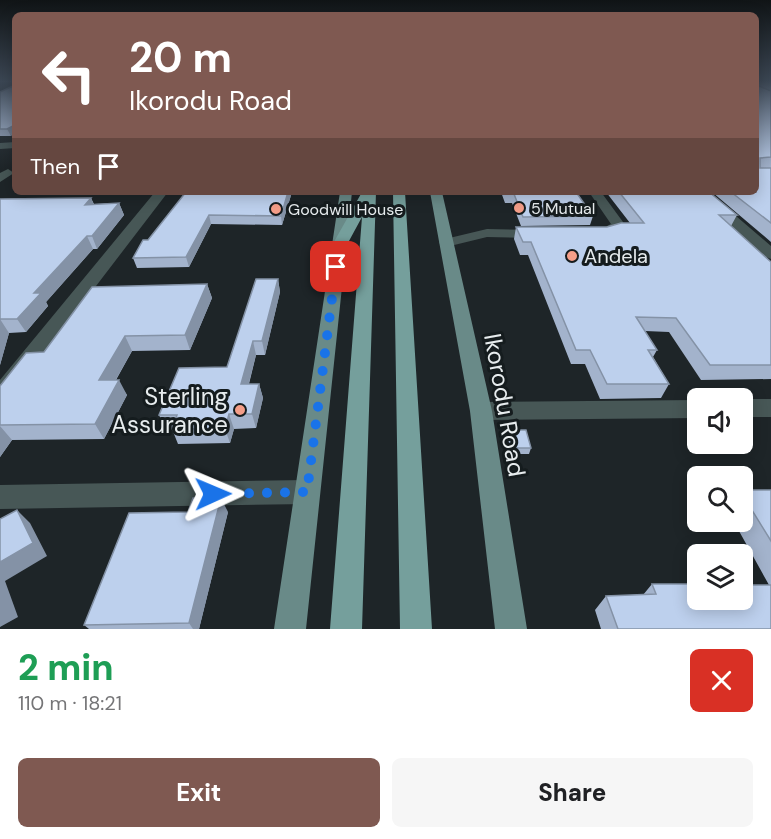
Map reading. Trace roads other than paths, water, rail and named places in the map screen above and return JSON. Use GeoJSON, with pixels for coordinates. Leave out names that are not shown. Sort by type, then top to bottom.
{"type":"FeatureCollection","features":[{"type":"Feature","properties":{"kind":"highway"},"geometry":{"type":"LineString","coordinates":[[338,249],[367,195]]}},
{"type":"Feature","properties":{"kind":"highway"},"geometry":{"type":"LineString","coordinates":[[346,629],[369,195]]}},
{"type":"Feature","properties":{"kind":"highway"},"geometry":{"type":"LineString","coordinates":[[399,195],[416,629]]}},
{"type":"Feature","properties":{"kind":"main road"},"geometry":{"type":"LineString","coordinates":[[290,629],[346,195]]}},
{"type":"Feature","properties":{"kind":"main road","name":"Ikorodu Road"},"geometry":{"type":"LineString","coordinates":[[437,195],[481,411],[512,629]]}},
{"type":"Feature","properties":{"kind":"street"},"geometry":{"type":"LineString","coordinates":[[0,395],[160,195]]}},
{"type":"Feature","properties":{"kind":"street"},"geometry":{"type":"LineString","coordinates":[[583,234],[603,233],[613,230],[618,225],[597,195]]}},
{"type":"Feature","properties":{"kind":"street"},"geometry":{"type":"LineString","coordinates":[[703,195],[771,254]]}},
{"type":"Feature","properties":{"kind":"street"},"geometry":{"type":"LineString","coordinates":[[446,243],[487,233],[552,234]]}},
{"type":"Feature","properties":{"kind":"street"},"geometry":{"type":"LineString","coordinates":[[81,291],[104,291]]}},
{"type":"Feature","properties":{"kind":"street"},"geometry":{"type":"LineString","coordinates":[[753,408],[771,408]]}},
{"type":"Feature","properties":{"kind":"street"},"geometry":{"type":"LineString","coordinates":[[481,411],[687,409]]}},
{"type":"Feature","properties":{"kind":"street"},"geometry":{"type":"LineString","coordinates":[[0,497],[307,492]]}},
{"type":"Feature","properties":{"kind":"place","name":"5 Mutual"},"geometry":{"type":"Point","coordinates":[519,208]}},
{"type":"Feature","properties":{"kind":"place","name":"Goodwill House"},"geometry":{"type":"Point","coordinates":[276,209]}},
{"type":"Feature","properties":{"kind":"place","name":"Andela"},"geometry":{"type":"Point","coordinates":[572,256]}},
{"type":"Feature","properties":{"kind":"place","name":"Sterling Assurance"},"geometry":{"type":"Point","coordinates":[240,410]}}]}
